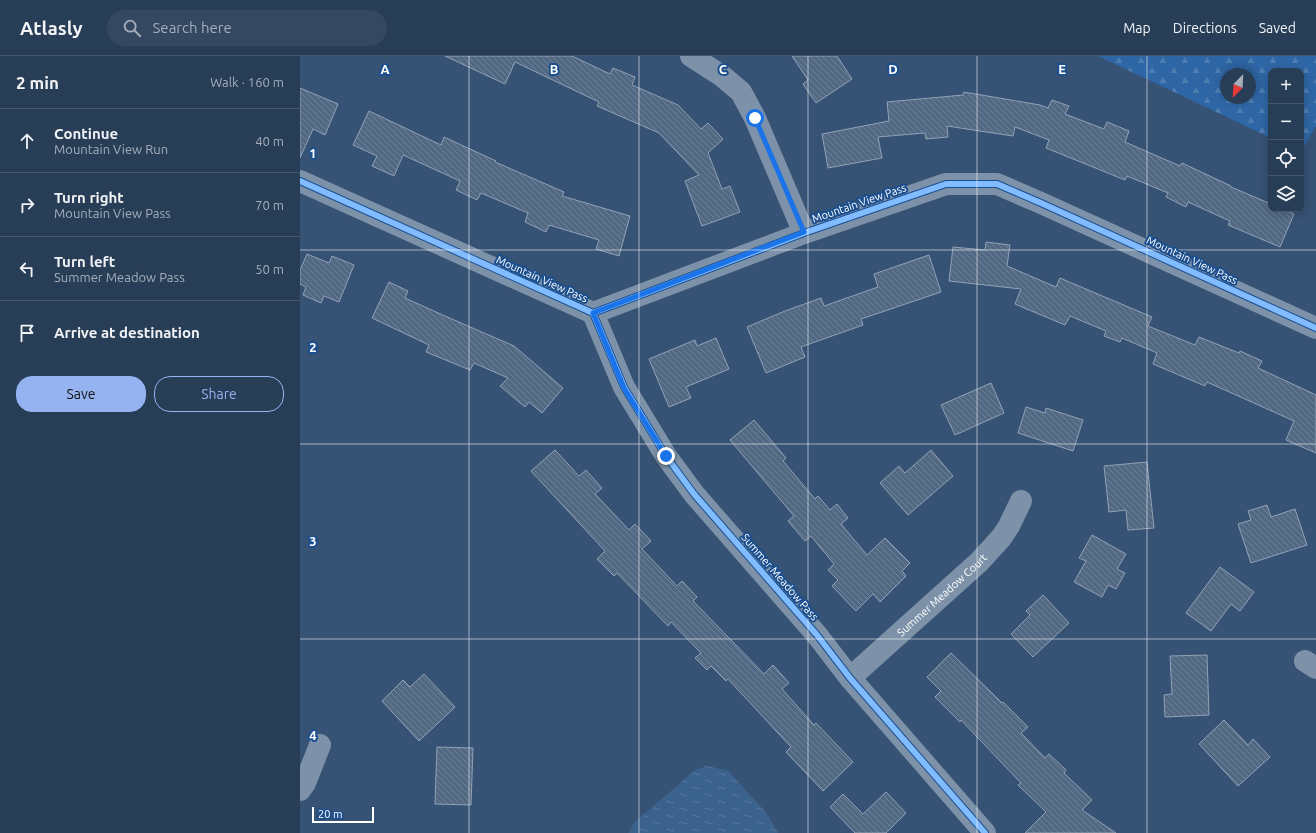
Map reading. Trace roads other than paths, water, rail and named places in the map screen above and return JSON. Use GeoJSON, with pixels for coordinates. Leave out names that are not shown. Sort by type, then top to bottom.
{"type":"FeatureCollection","features":[{"type":"Feature","properties":{"kind":"street"},"geometry":{"type":"LineString","coordinates":[[690,56],[722,76],[741,92],[755,118],[804,232]]}},
{"type":"Feature","properties":{"kind":"street","name":"Mountain View Pass"},"geometry":{"type":"LineString","coordinates":[[300,181],[593,313],[804,232],[946,184],[997,184],[1316,328]]}},
{"type":"Feature","properties":{"kind":"street","name":"Summer Meadow Pass"},"geometry":{"type":"LineString","coordinates":[[593,313],[624,388],[666,456],[694,494],[816,635],[850,678],[985,833]]}},
{"type":"Feature","properties":{"kind":"street","name":"Summer Meadow Court"},"geometry":{"type":"LineString","coordinates":[[850,678],[979,562],[1001,538],[1009,526],[1020,501]]}},
{"type":"Feature","properties":{"kind":"street"},"geometry":{"type":"LineString","coordinates":[[300,790],[305,783],[320,745]]}},
{"type":"Feature","properties":{"kind":"water"},"geometry":{"type":"Polygon","coordinates":[[[706,766],[727,770],[766,812],[778,833],[628,833],[635,822],[695,770],[706,766]]]}}]}
